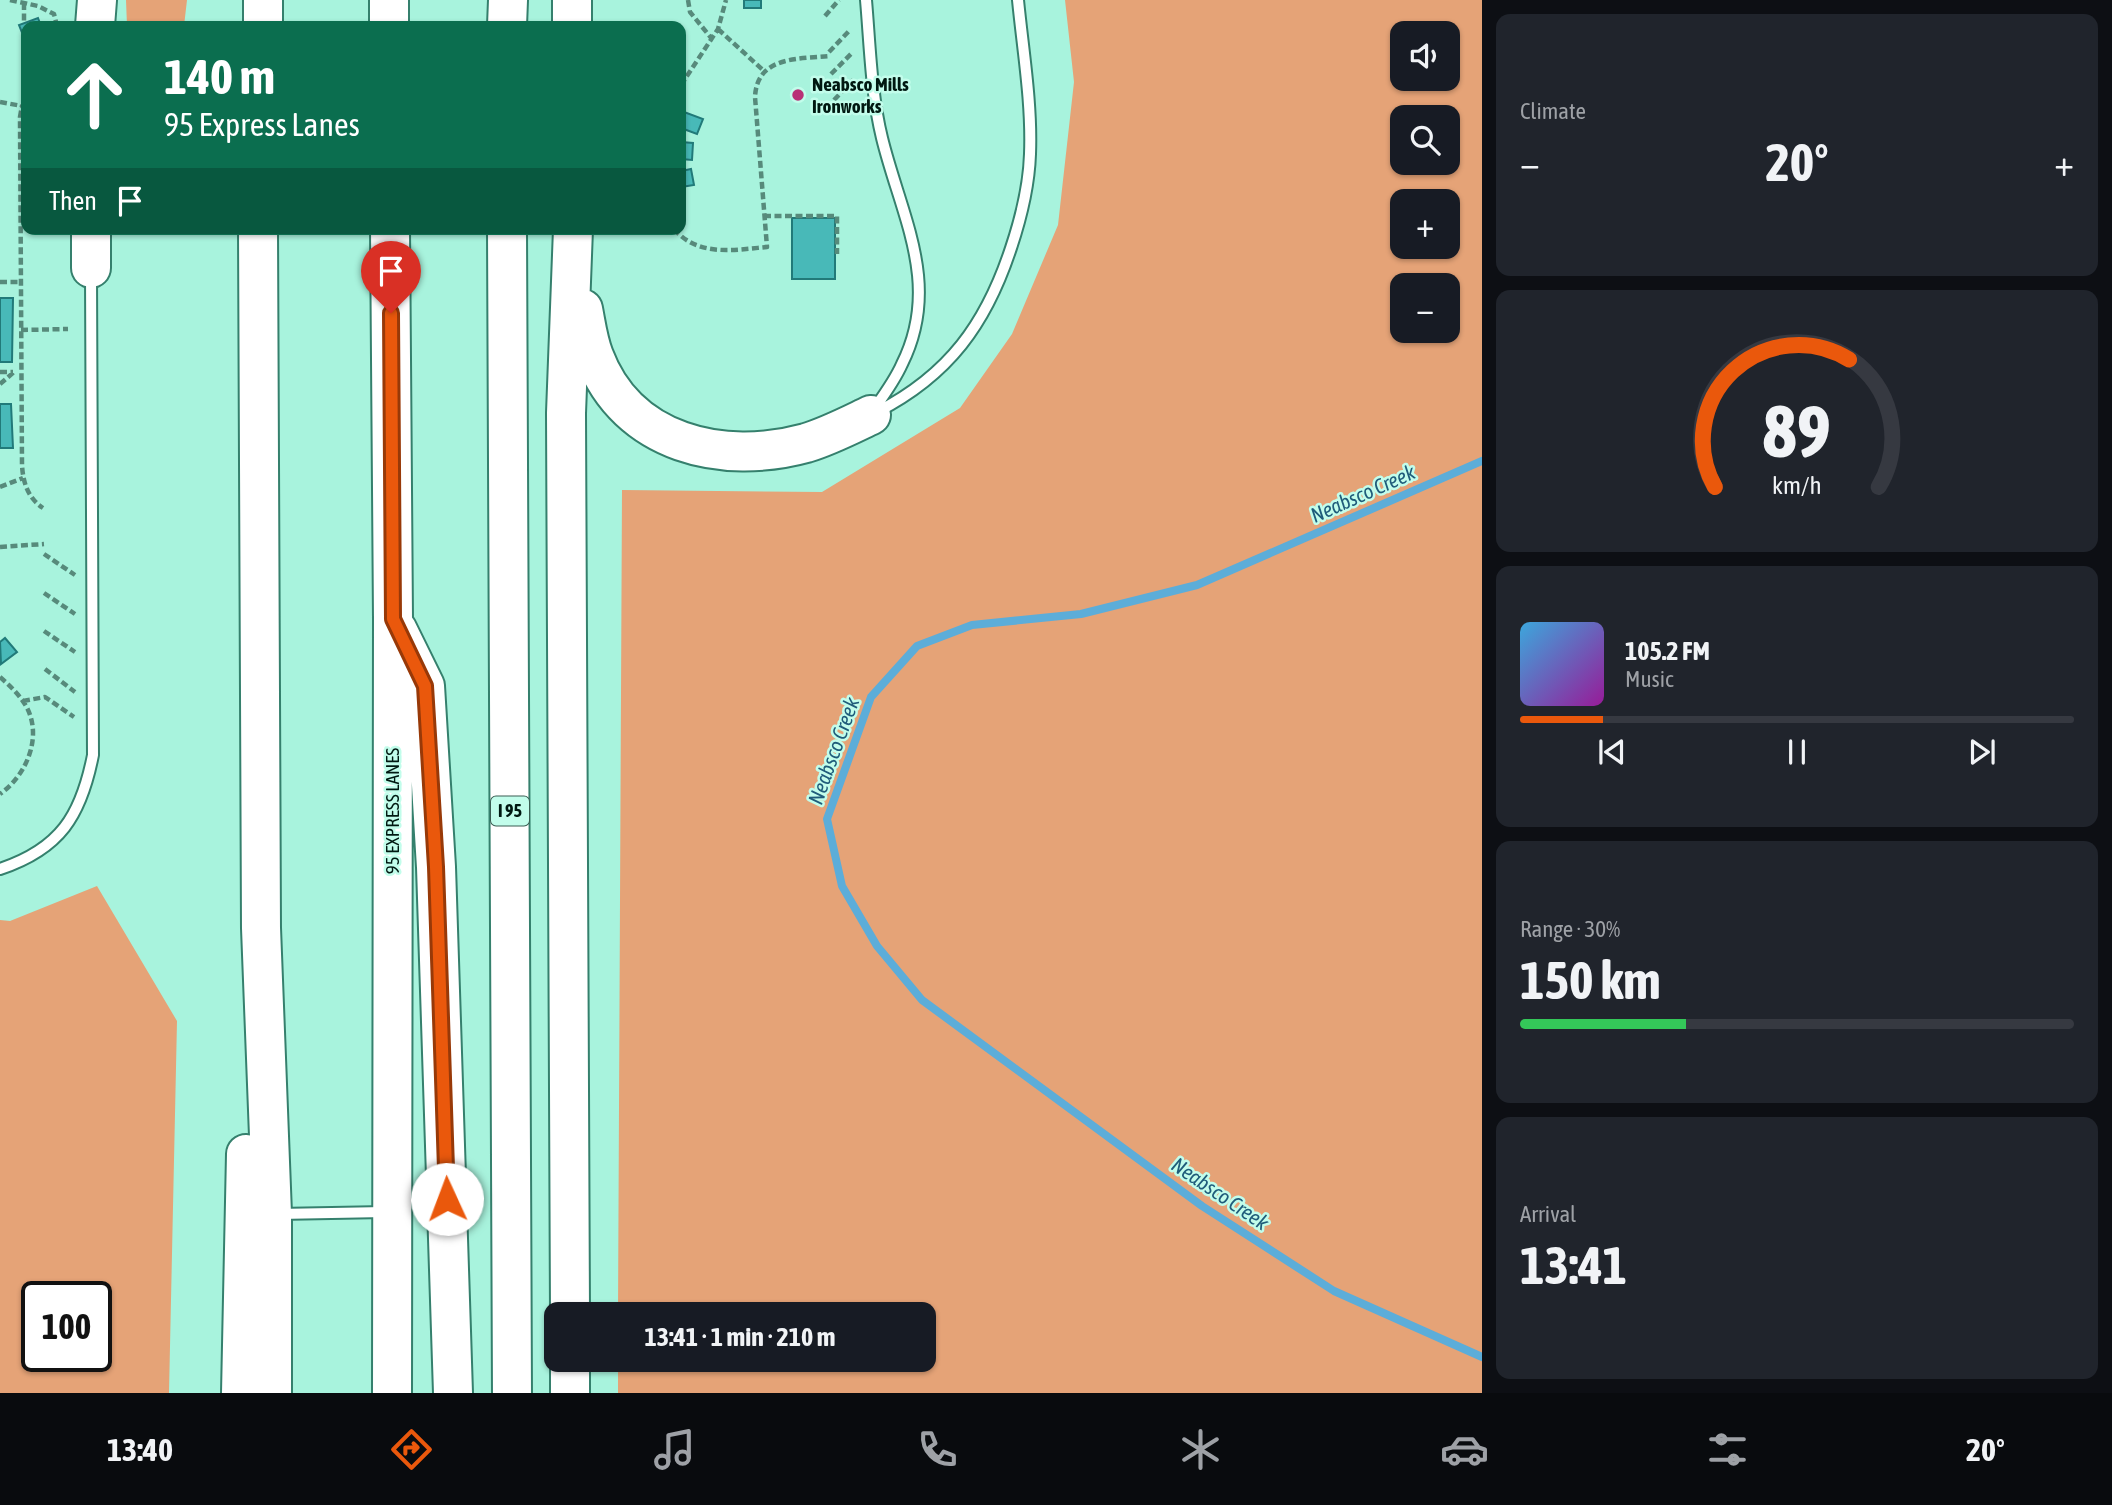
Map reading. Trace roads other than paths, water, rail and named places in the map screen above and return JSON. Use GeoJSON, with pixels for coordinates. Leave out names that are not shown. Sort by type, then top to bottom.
{"type":"FeatureCollection","features":[{"type":"Feature","properties":{"kind":"highway"},"geometry":{"type":"LineString","coordinates":[[95,21],[97,0]]}},
{"type":"Feature","properties":{"kind":"highway"},"geometry":{"type":"LineString","coordinates":[[262,21],[263,0]]}},
{"type":"Feature","properties":{"kind":"highway"},"geometry":{"type":"LineString","coordinates":[[389,0],[389,21]]}},
{"type":"Feature","properties":{"kind":"highway"},"geometry":{"type":"LineString","coordinates":[[508,0],[508,21]]}},
{"type":"Feature","properties":{"kind":"highway"},"geometry":{"type":"LineString","coordinates":[[572,0],[572,21]]}},
{"type":"Feature","properties":{"kind":"highway"},"geometry":{"type":"LineString","coordinates":[[91,235],[91,268]]}},
{"type":"Feature","properties":{"kind":"highway"},"geometry":{"type":"LineString","coordinates":[[258,235],[261,928],[272,1214],[272,1393]]}},
{"type":"Feature","properties":{"kind":"highway","name":"95 EXPRESS LANES"},"geometry":{"type":"LineString","coordinates":[[390,235],[393,619],[392,1393]]}},
{"type":"Feature","properties":{"kind":"highway","name":"I 95"},"geometry":{"type":"LineString","coordinates":[[507,235],[512,1393]]}},
{"type":"Feature","properties":{"kind":"highway"},"geometry":{"type":"LineString","coordinates":[[573,246],[593,355],[608,384],[628,408],[653,429],[684,443],[710,450],[744,453],[807,443],[871,415]]}},
{"type":"Feature","properties":{"kind":"highway"},"geometry":{"type":"LineString","coordinates":[[570,1302],[566,413],[573,246]]}},
{"type":"Feature","properties":{"kind":"highway"},"geometry":{"type":"LineString","coordinates":[[393,619],[425,686],[436,867],[453,1393]]}},
{"type":"Feature","properties":{"kind":"highway"},"geometry":{"type":"LineString","coordinates":[[241,1393],[245,1173],[261,928]]}},
{"type":"Feature","properties":{"kind":"highway"},"geometry":{"type":"LineString","coordinates":[[570,1372],[570,1393]]}},
{"type":"Feature","properties":{"kind":"lane"},"geometry":{"type":"LineString","coordinates":[[866,0],[876,109],[891,174],[912,236],[920,291],[917,324],[910,346],[871,415]]}},
{"type":"Feature","properties":{"kind":"lane"},"geometry":{"type":"LineString","coordinates":[[871,415],[915,389],[936,373],[963,345],[985,313],[1002,275],[1017,229],[1030,157],[1018,0]]}},
{"type":"Feature","properties":{"kind":"lane"},"geometry":{"type":"LineString","coordinates":[[0,869],[24,861],[44,850],[57,837],[75,810],[88,781],[93,755],[91,268]]}},
{"type":"Feature","properties":{"kind":"lane"},"geometry":{"type":"LineString","coordinates":[[272,1214],[391,1212]]}},
{"type":"Feature","properties":{"kind":"waterway","name":"Neabsco Creek"},"geometry":{"type":"LineString","coordinates":[[1482,461],[1197,585],[1081,614],[972,625],[917,646],[871,697],[827,819],[842,886],[877,946],[922,1000],[1202,1206],[1334,1291],[1482,1357]]}},
{"type":"Feature","properties":{"kind":"place","name":"Neabsco Mills Ironworks"},"geometry":{"type":"Point","coordinates":[798,95]}}]}
